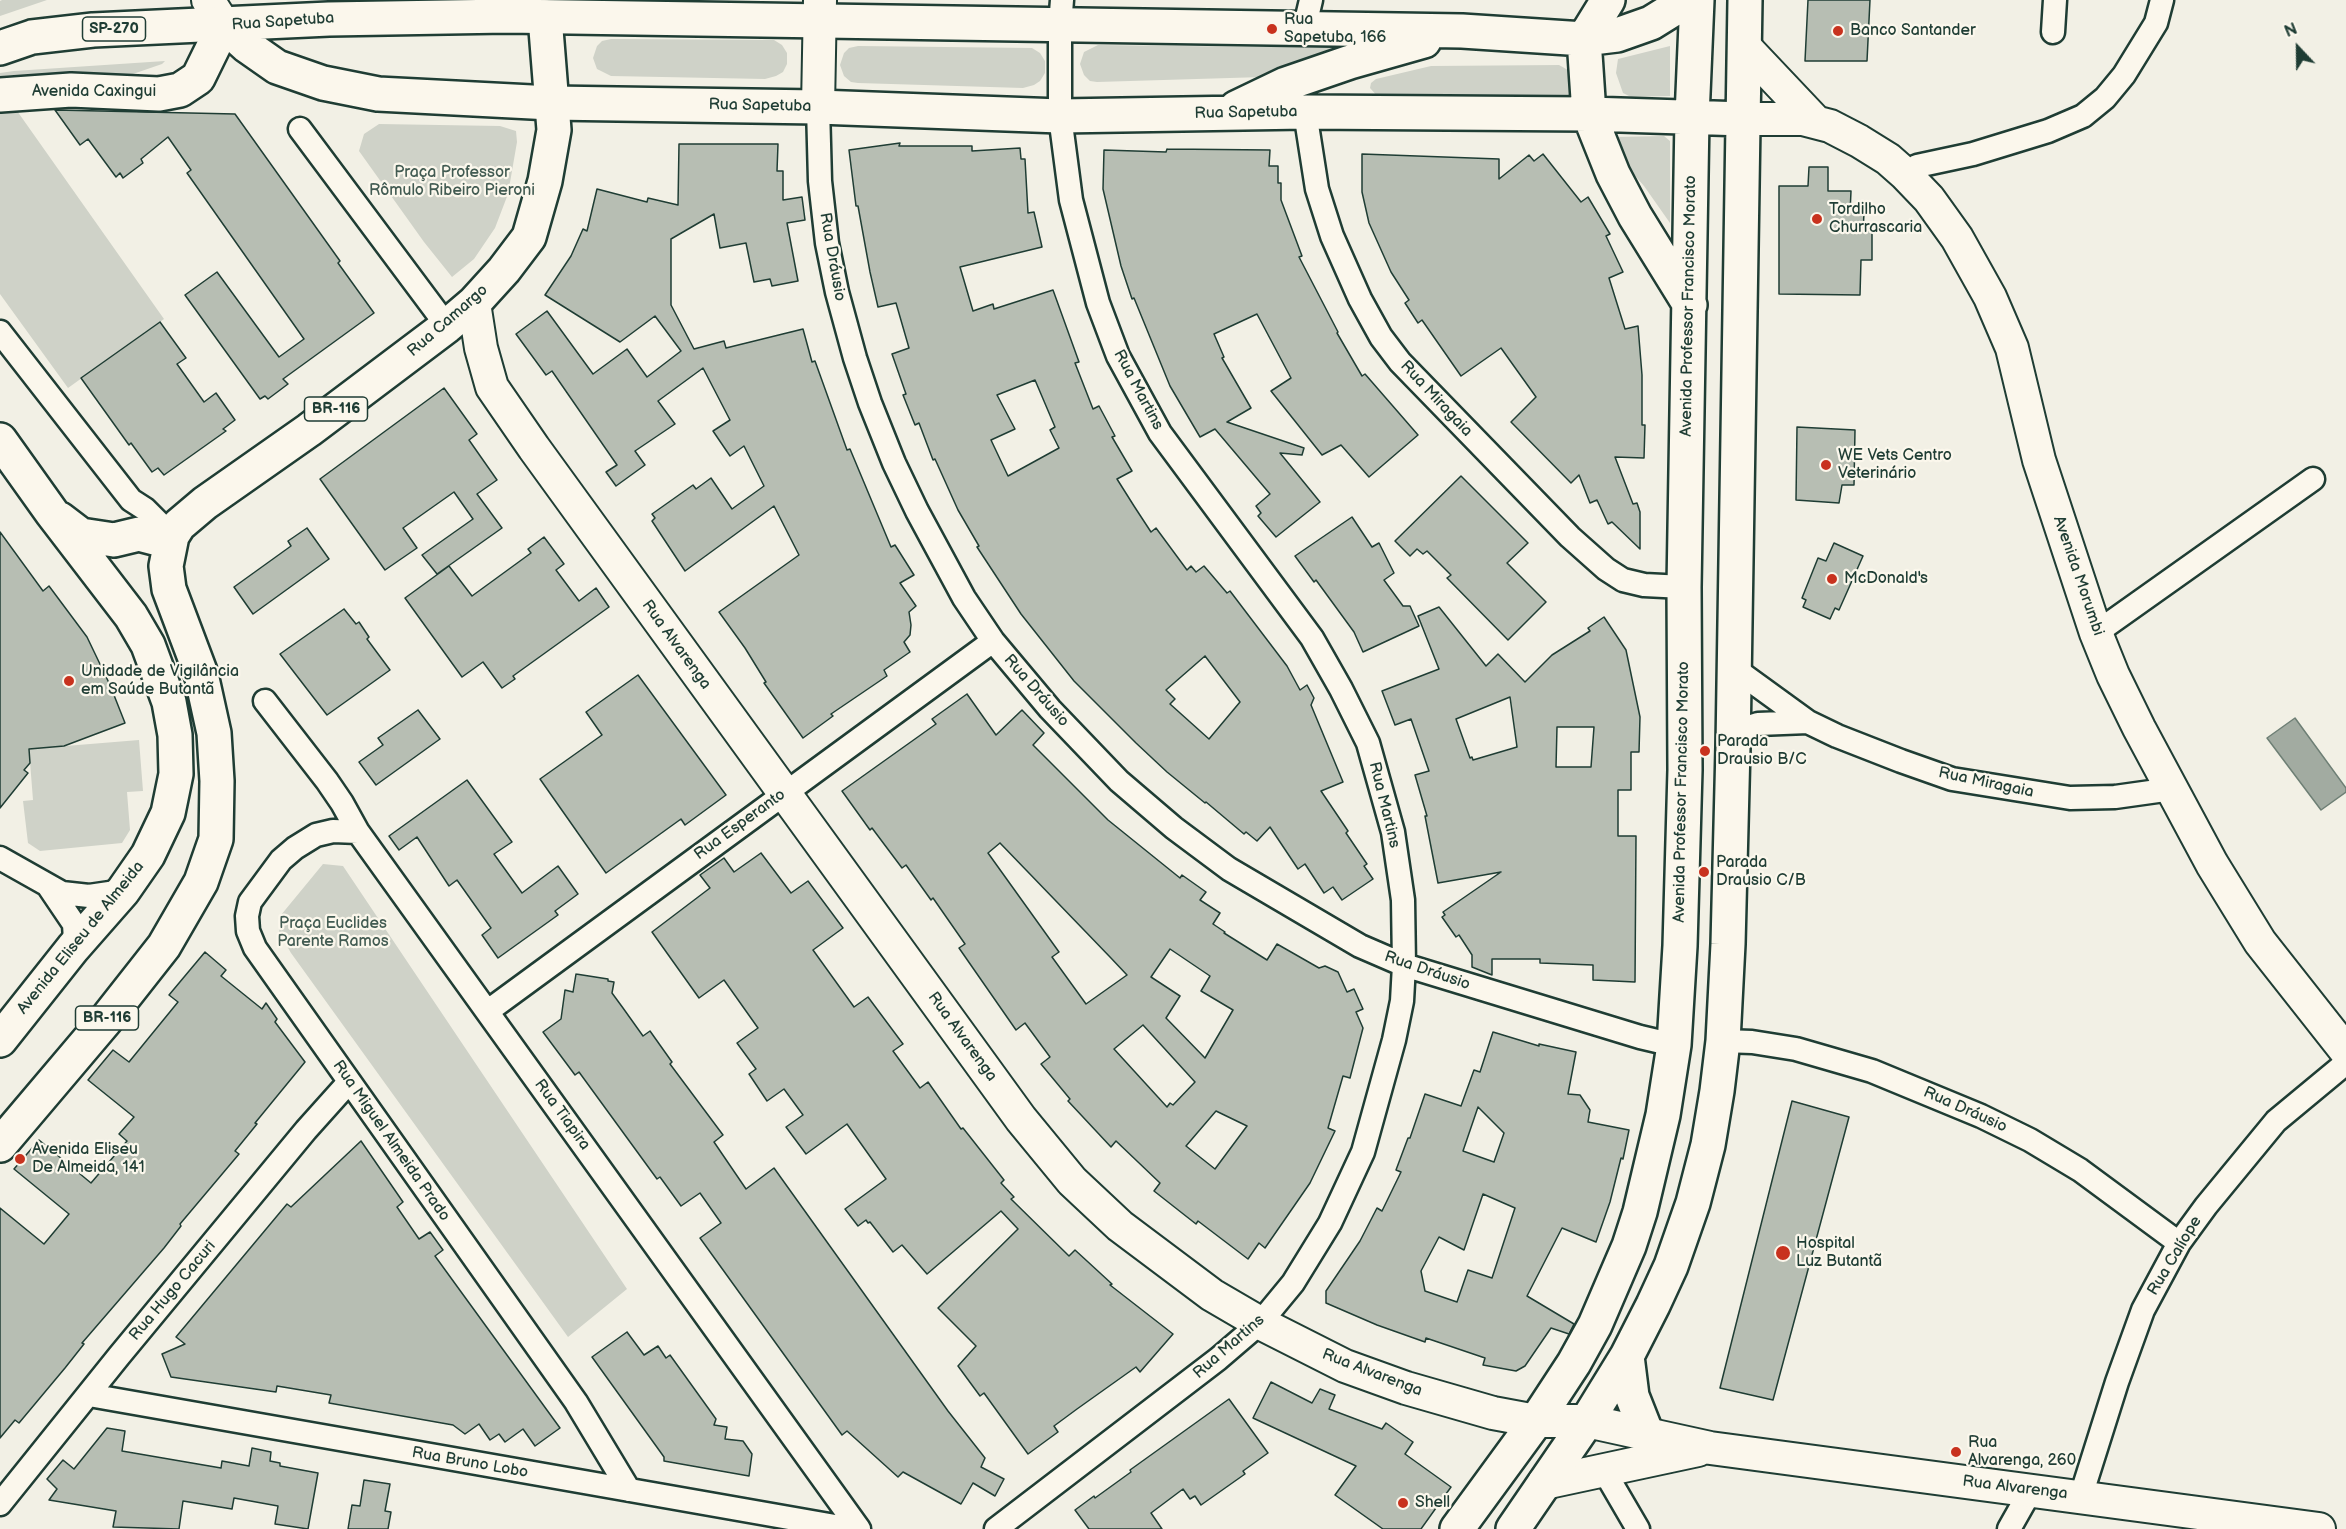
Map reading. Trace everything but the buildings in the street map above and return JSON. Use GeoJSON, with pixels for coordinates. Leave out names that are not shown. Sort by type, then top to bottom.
{"type":"FeatureCollection","features":[{"type":"Feature","properties":{"kind":"main road"},"geometry":{"type":"LineString","coordinates":[[1608,0],[1584,39],[1589,114],[1609,166],[1635,216],[1690,305]]}},
{"type":"Feature","properties":{"kind":"main road","name":"Rua Sapetuba"},"geometry":{"type":"LineString","coordinates":[[216,12],[329,18],[544,8],[1308,15],[1462,31],[1584,39],[1617,35],[1651,23],[1688,0]]}},
{"type":"Feature","properties":{"kind":"main road","name":"Avenida Professor Francisco Morato"},"geometry":{"type":"LineString","coordinates":[[1457,1529],[1536,1421],[1574,1363],[1595,1325],[1641,1212],[1663,1115],[1674,1045],[1680,946],[1685,770],[1684,587],[1692,117],[1697,0]]}},
{"type":"Feature","properties":{"kind":"main road"},"geometry":{"type":"LineString","coordinates":[[1513,1529],[1587,1421],[1627,1356],[1666,1276],[1693,1203],[1708,1145],[1723,1041],[1733,732],[1745,0]]}},
{"type":"Feature","properties":{"kind":"main road","name":"Rua Camargo"},"geometry":{"type":"LineString","coordinates":[[157,530],[179,525],[205,503],[309,430],[447,326],[474,303],[504,270],[529,237],[545,181],[554,130],[544,8]]}},
{"type":"Feature","properties":{"kind":"main road","name":"Rua Dráusio"},"geometry":{"type":"LineString","coordinates":[[818,107],[820,11]]}},
{"type":"Feature","properties":{"kind":"main road","name":"Rua Sapetuba"},"geometry":{"type":"LineString","coordinates":[[216,12],[247,46],[277,67],[323,83],[378,94],[551,102],[818,107],[1060,116],[1305,112],[1549,113],[1744,119]]}},
{"type":"Feature","properties":{"kind":"main road","name":"SP-270"},"geometry":{"type":"LineString","coordinates":[[0,48],[32,38],[216,12]]}},
{"type":"Feature","properties":{"kind":"main road","name":"Avenida Caxingui"},"geometry":{"type":"LineString","coordinates":[[0,94],[71,90],[159,94],[180,90],[198,78],[216,12]]}},
{"type":"Feature","properties":{"kind":"main road"},"geometry":{"type":"LineString","coordinates":[[1223,114],[1287,84],[1350,62],[1462,31]]}},
{"type":"Feature","properties":{"kind":"main road","name":"Avenida Morumbi"},"geometry":{"type":"LineString","coordinates":[[1745,47],[1815,121]]}},
{"type":"Feature","properties":{"kind":"main road"},"geometry":{"type":"LineString","coordinates":[[1549,113],[1580,134],[1609,166]]}},
{"type":"Feature","properties":{"kind":"main road","name":"Avenida Morumbi"},"geometry":{"type":"LineString","coordinates":[[1744,119],[1815,121],[1859,141],[1898,168],[1929,199],[1957,238],[1990,297],[2012,348],[2039,460],[2096,633],[2118,686],[2212,864],[2260,942],[2346,1052]]}},
{"type":"Feature","properties":{"kind":"main road","name":"Rua Alvarenga"},"geometry":{"type":"LineString","coordinates":[[474,303],[481,348],[492,387],[783,793],[1021,1119],[1072,1181],[1120,1226],[1212,1295],[1260,1323],[1345,1366],[1493,1413],[1536,1421],[1587,1421],[1710,1448],[2081,1496],[2276,1526],[2319,1529]]}},
{"type":"Feature","properties":{"kind":"main road"},"geometry":{"type":"LineString","coordinates":[[0,440],[52,513],[81,535],[114,540],[157,530]]}},
{"type":"Feature","properties":{"kind":"main road","name":"Avenida Eliseu de Almeida"},"geometry":{"type":"LineString","coordinates":[[0,1040],[73,948],[123,891],[148,855],[168,813],[176,774],[175,735],[169,702],[148,645],[131,616],[52,513]]}},
{"type":"Feature","properties":{"kind":"main road","name":"BR-116"},"geometry":{"type":"LineString","coordinates":[[0,1145],[105,1021],[164,946],[201,882],[216,839],[217,781],[214,732],[201,674],[169,589],[157,530]]}},
{"type":"Feature","properties":{"kind":"main road"},"geometry":{"type":"LineString","coordinates":[[1627,1356],[1632,1396],[1647,1434]]}},
{"type":"Feature","properties":{"kind":"main road","name":"Rua Alvarenga"},"geometry":{"type":"LineString","coordinates":[[1544,1484],[1603,1469],[1710,1448]]}},
{"type":"Feature","properties":{"kind":"street"},"geometry":{"type":"LineString","coordinates":[[2053,32],[2055,0]]}},
{"type":"Feature","properties":{"kind":"street"},"geometry":{"type":"LineString","coordinates":[[1898,168],[1902,153],[1916,151],[1948,160],[2048,131],[2083,116],[2105,98],[2124,75],[2156,23],[2162,0]]}},
{"type":"Feature","properties":{"kind":"street","name":"Rua Martins"},"geometry":{"type":"LineString","coordinates":[[996,1529],[1218,1359],[1260,1323],[1293,1283],[1330,1223],[1363,1152],[1394,1040],[1402,1001],[1404,966],[1403,900],[1393,832],[1368,743],[1312,638],[1160,433],[1133,387],[1114,346],[1087,264],[1071,200],[1060,116],[1061,13]]}},
{"type":"Feature","properties":{"kind":"street","name":"Rua Dráusio"},"geometry":{"type":"LineString","coordinates":[[818,107],[820,181],[827,243],[837,292],[870,403],[917,511],[964,598],[993,641],[1050,709],[1119,781],[1174,828],[1229,869],[1360,946],[1404,966],[1628,1034],[1674,1045]]}},
{"type":"Feature","properties":{"kind":"street","name":"Rua Miragaia"},"geometry":{"type":"LineString","coordinates":[[1305,112],[1317,189],[1332,236],[1365,309],[1381,338],[1400,362],[1563,529],[1606,569],[1623,580],[1644,585],[1684,587]]}},
{"type":"Feature","properties":{"kind":"street"},"geometry":{"type":"LineString","coordinates":[[300,129],[447,326]]}},
{"type":"Feature","properties":{"kind":"street"},"geometry":{"type":"LineString","coordinates":[[0,332],[130,500],[157,530]]}},
{"type":"Feature","properties":{"kind":"street"},"geometry":{"type":"LineString","coordinates":[[2096,633],[2313,479]]}},
{"type":"Feature","properties":{"kind":"street","name":"Rua Esperanto"},"geometry":{"type":"LineString","coordinates":[[488,1011],[993,641]]}},
{"type":"Feature","properties":{"kind":"street","name":"Rua Miragaia"},"geometry":{"type":"LineString","coordinates":[[1735,669],[1808,722],[1901,761],[1963,781],[2070,798],[2115,797],[2172,789]]}},
{"type":"Feature","properties":{"kind":"street","name":"Rua Tiapira"},"geometry":{"type":"LineString","coordinates":[[265,701],[327,781],[358,832],[859,1529]]}},
{"type":"Feature","properties":{"kind":"street","name":"Rua Miragaia"},"geometry":{"type":"LineString","coordinates":[[1733,732],[1758,724],[1808,722]]}},
{"type":"Feature","properties":{"kind":"street","name":"Rua Miguel Almeida Prado"},"geometry":{"type":"LineString","coordinates":[[358,832],[333,831],[316,836],[295,848],[281,860],[250,902],[247,916],[248,931],[255,948],[576,1402],[629,1490]]}},
{"type":"Feature","properties":{"kind":"street"},"geometry":{"type":"LineString","coordinates":[[0,858],[49,888],[62,892],[89,896],[123,891]]}},
{"type":"Feature","properties":{"kind":"street"},"geometry":{"type":"LineString","coordinates":[[49,888],[74,924],[73,948]]}},
{"type":"Feature","properties":{"kind":"street","name":"Rua Dráusio"},"geometry":{"type":"LineString","coordinates":[[1723,1041],[1752,1042],[1796,1049],[1872,1071],[1981,1116],[2030,1140],[2080,1170],[2179,1243]]}},
{"type":"Feature","properties":{"kind":"street","name":"Rua Calíope"},"geometry":{"type":"LineString","coordinates":[[2081,1496],[2117,1382],[2143,1310],[2179,1243],[2206,1206],[2276,1121],[2346,1064]]}},
{"type":"Feature","properties":{"kind":"street","name":"Rua Hugo Cacuri"},"geometry":{"type":"LineString","coordinates":[[0,1504],[299,1139],[349,1082]]}},
{"type":"Feature","properties":{"kind":"street","name":"Rua Bruno Lobo"},"geometry":{"type":"LineString","coordinates":[[89,1395],[852,1529]]}},
{"type":"Feature","properties":{"kind":"street"},"geometry":{"type":"LineString","coordinates":[[1603,1469],[1638,1529]]}},
{"type":"Feature","properties":{"kind":"street"},"geometry":{"type":"LineString","coordinates":[[2008,1529],[2031,1490]]}},
{"type":"Feature","properties":{"kind":"green space"},"geometry":{"type":"Polygon","coordinates":[[[47,0],[0,16],[0,1],[47,0]]]}},
{"type":"Feature","properties":{"kind":"green space"},"geometry":{"type":"Polygon","coordinates":[[[611,39],[774,40],[782,45],[787,53],[787,64],[783,72],[765,79],[611,76],[597,69],[593,58],[597,46],[602,41],[611,39]]]}},
{"type":"Feature","properties":{"kind":"green space"},"geometry":{"type":"Polygon","coordinates":[[[1098,45],[1261,47],[1349,45],[1263,77],[1097,82],[1090,81],[1084,75],[1080,64],[1084,52],[1098,45]]]}},
{"type":"Feature","properties":{"kind":"green space"},"geometry":{"type":"Polygon","coordinates":[[[858,46],[1032,48],[1040,53],[1045,61],[1045,73],[1040,81],[1023,88],[851,82],[844,76],[840,65],[844,53],[849,48],[858,46]]]}},
{"type":"Feature","properties":{"kind":"green space"},"geometry":{"type":"Polygon","coordinates":[[[1670,46],[1670,96],[1631,97],[1623,93],[1616,73],[1618,59],[1670,46]]]}},
{"type":"Feature","properties":{"kind":"green space"},"geometry":{"type":"Polygon","coordinates":[[[165,61],[130,75],[0,76],[0,73],[14,71],[165,61]]]}},
{"type":"Feature","properties":{"kind":"green space"},"geometry":{"type":"Polygon","coordinates":[[[1559,65],[1568,70],[1573,78],[1573,89],[1568,97],[1562,100],[1379,98],[1370,88],[1371,83],[1376,79],[1431,66],[1559,65]]]}},
{"type":"Feature","properties":{"kind":"green space"},"geometry":{"type":"Polygon","coordinates":[[[15,108],[164,319],[68,388],[0,294],[0,112],[15,108]]]}},
{"type":"Feature","properties":{"kind":"green space","name":"Praça Professor Rômulo Ribeiro Pieroni"},"geometry":{"type":"Polygon","coordinates":[[[379,124],[500,126],[516,131],[517,142],[508,194],[495,228],[474,259],[452,277],[359,151],[364,134],[379,124]]]}},
{"type":"Feature","properties":{"kind":"green space"},"geometry":{"type":"Polygon","coordinates":[[[1664,136],[1670,141],[1670,223],[1644,186],[1610,147],[1614,137],[1664,136]]]}},
{"type":"Feature","properties":{"kind":"green space"},"geometry":{"type":"Polygon","coordinates":[[[139,740],[143,791],[127,792],[130,830],[122,843],[40,851],[28,843],[23,801],[33,800],[29,749],[139,740]]]}},
{"type":"Feature","properties":{"kind":"green space","name":"Praça Euclides Parente Ramos"},"geometry":{"type":"Polygon","coordinates":[[[323,864],[343,866],[627,1289],[568,1337],[291,953],[279,932],[281,915],[323,864]]]}},
{"type":"Feature","properties":{"kind":"shaded area"},"geometry":{"type":"Polygon","coordinates":[[[2295,718],[2346,788],[2346,792],[2321,810],[2267,738],[2295,718]]]}},
{"type":"Feature","properties":{"kind":"place","name":"Rua Sapetuba, 166"},"geometry":{"type":"Point","coordinates":[1272,29]}},
{"type":"Feature","properties":{"kind":"place","name":"Banco Santander"},"geometry":{"type":"Point","coordinates":[1838,31]}},
{"type":"Feature","properties":{"kind":"place","name":"Tordilho Churrascaria"},"geometry":{"type":"Point","coordinates":[1817,219]}},
{"type":"Feature","properties":{"kind":"place","name":"WE Vets Centro Veterinário"},"geometry":{"type":"Point","coordinates":[1826,465]}},
{"type":"Feature","properties":{"kind":"place","name":"McDonald's"},"geometry":{"type":"Point","coordinates":[1832,579]}},
{"type":"Feature","properties":{"kind":"place","name":"Unidade de Vigilância em Saúde Butantã"},"geometry":{"type":"Point","coordinates":[69,681]}},
{"type":"Feature","properties":{"kind":"place","name":"Parada Drausio B/C"},"geometry":{"type":"Point","coordinates":[1705,751]}},
{"type":"Feature","properties":{"kind":"place","name":"Parada Drausio C/B"},"geometry":{"type":"Point","coordinates":[1704,872]}},
{"type":"Feature","properties":{"kind":"place","name":"Avenida Eliseu De Almeida, 141"},"geometry":{"type":"Point","coordinates":[20,1159]}},
{"type":"Feature","properties":{"kind":"place","name":"Hospital Luz Butantã"},"geometry":{"type":"Point","coordinates":[1783,1253]}},
{"type":"Feature","properties":{"kind":"place","name":"Rua Alvarenga, 260"},"geometry":{"type":"Point","coordinates":[1956,1452]}},
{"type":"Feature","properties":{"kind":"place","name":"Shell"},"geometry":{"type":"Point","coordinates":[1403,1503]}}]}
